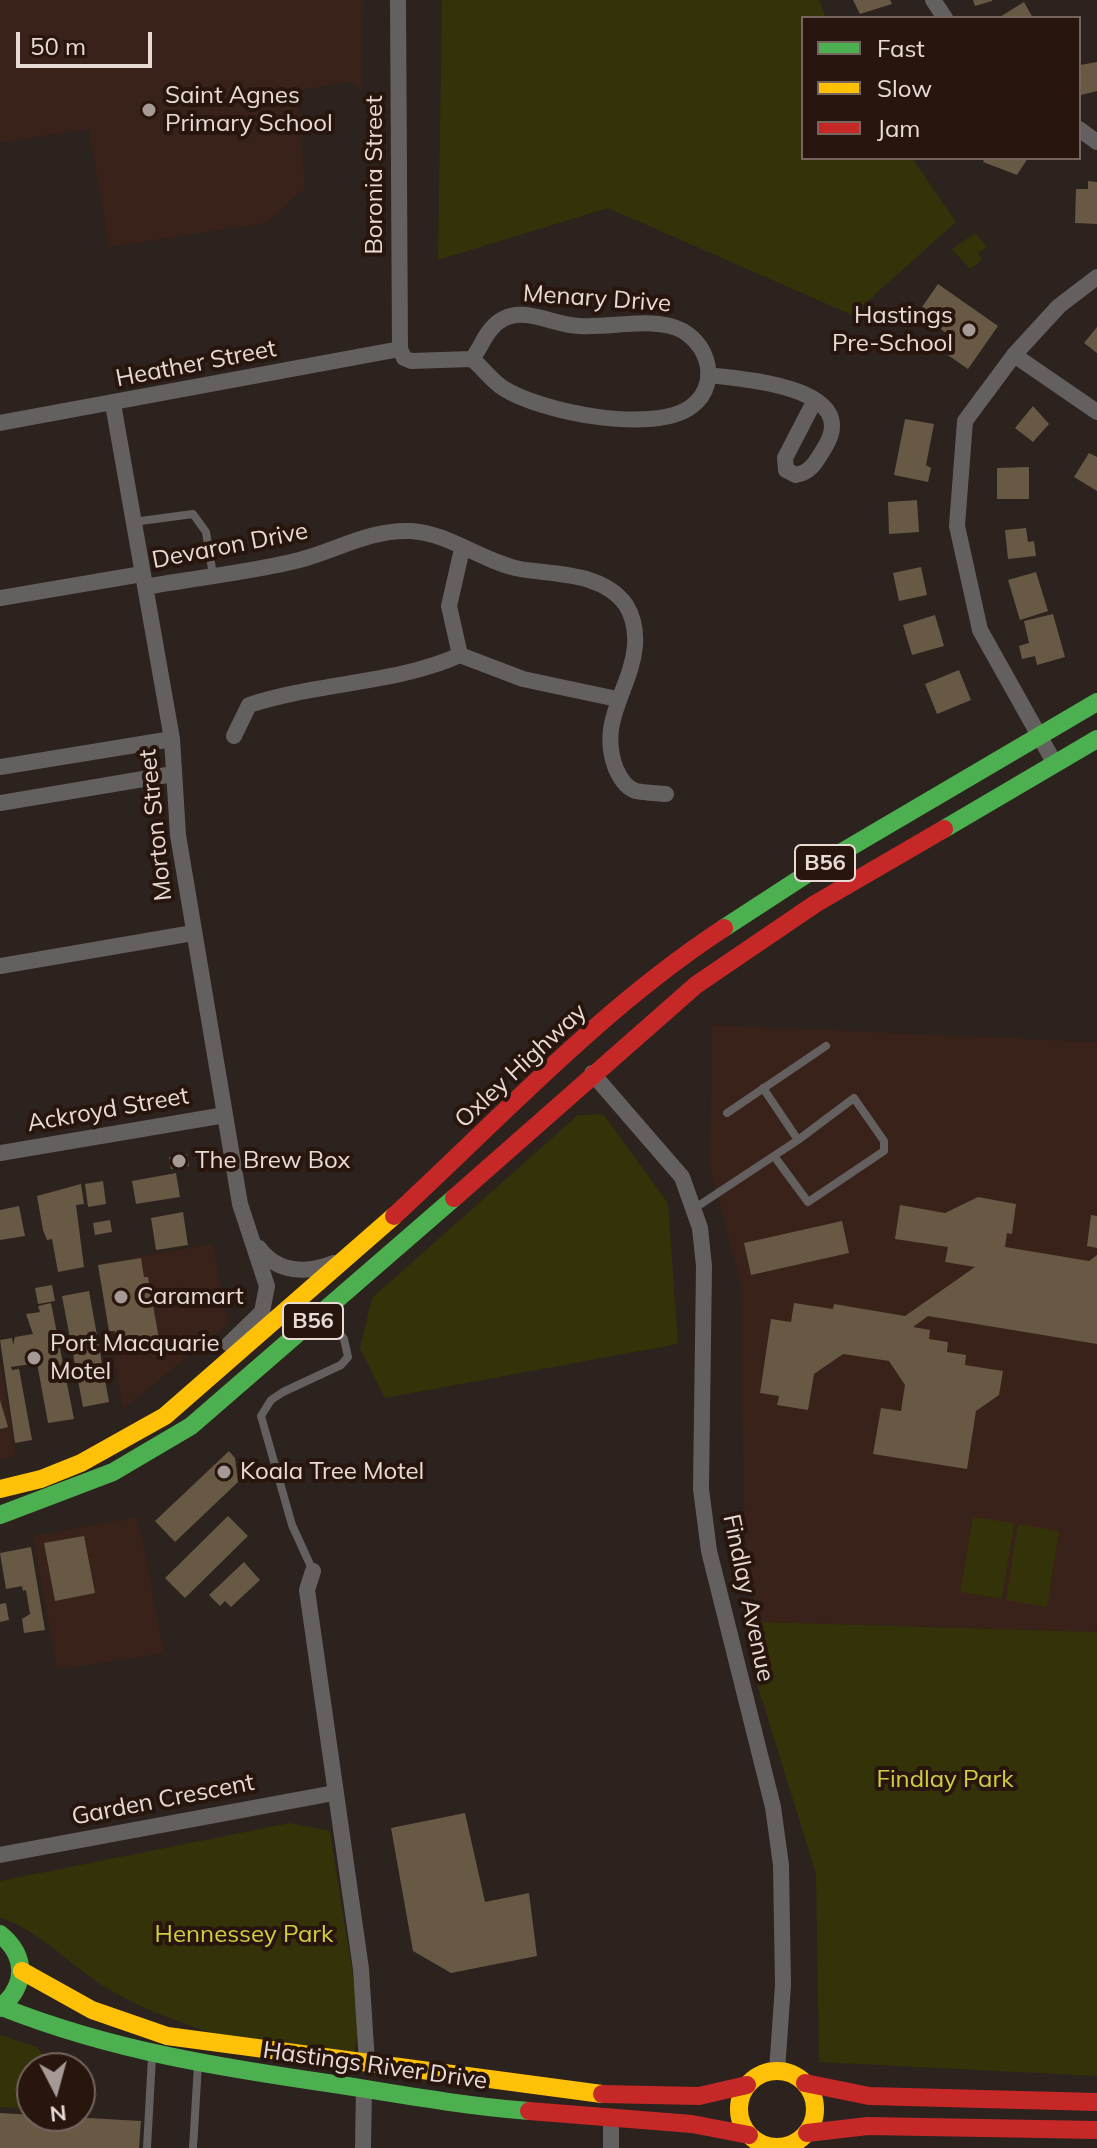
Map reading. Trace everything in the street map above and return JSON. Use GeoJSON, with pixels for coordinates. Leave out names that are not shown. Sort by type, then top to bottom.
{"type":"FeatureCollection","features":[{"type":"Feature","properties":{"kind":"main road","name":"Oxley Highway"},"geometry":{"type":"LineString","coordinates":[[0,1489],[57,1473],[117,1445],[165,1416],[651,980],[738,916],[1097,702]]}},
{"type":"Feature","properties":{"kind":"main road","name":"B56"},"geometry":{"type":"LineString","coordinates":[[0,1515],[92,1484],[168,1444],[216,1407],[678,999],[815,904],[1097,739]]}},
{"type":"Feature","properties":{"kind":"main road"},"geometry":{"type":"LineString","coordinates":[[572,1052],[592,1073]]}},
{"type":"Feature","properties":{"kind":"main road"},"geometry":{"type":"LineString","coordinates":[[0,1934],[16,1948],[22,1971],[20,1985],[1,2008]]}},
{"type":"Feature","properties":{"kind":"main road","name":"Hastings River Drive"},"geometry":{"type":"LineString","coordinates":[[22,1971],[67,2001],[139,2029],[260,2050],[591,2094],[699,2096],[747,2085]]}},
{"type":"Feature","properties":{"kind":"main road","name":"Hastings River Drive"},"geometry":{"type":"LineString","coordinates":[[1,2008],[67,2033],[198,2063],[501,2109],[692,2124],[749,2135]]}},
{"type":"Feature","properties":{"kind":"main road"},"geometry":{"type":"LineString","coordinates":[[805,2083],[813,2096],[815,2111],[807,2133],[795,2143],[779,2147],[762,2144],[749,2135],[739,2110],[747,2085],[760,2075],[777,2071],[792,2074],[805,2083],[869,2096],[1097,2102]]}},
{"type":"Feature","properties":{"kind":"main road"},"geometry":{"type":"LineString","coordinates":[[807,2133],[879,2126],[1097,2130]]}},
{"type":"Feature","properties":{"kind":"street","name":"Boronia Street"},"geometry":{"type":"LineString","coordinates":[[398,0],[400,349]]}},
{"type":"Feature","properties":{"kind":"street"},"geometry":{"type":"LineString","coordinates":[[1055,764],[980,630],[957,526],[965,421],[1014,355],[1059,306],[1097,277]]}},
{"type":"Feature","properties":{"kind":"street","name":"Menary Drive"},"geometry":{"type":"LineString","coordinates":[[472,359],[492,327],[503,319],[532,314],[580,327],[669,325],[690,333],[702,346],[708,375]]}},
{"type":"Feature","properties":{"kind":"street"},"geometry":{"type":"LineString","coordinates":[[400,349],[404,358],[411,361],[472,359],[502,388],[529,401],[603,418],[651,418],[678,413],[692,406],[702,394],[708,375],[785,384],[814,402]]}},
{"type":"Feature","properties":{"kind":"street","name":"Heather Street"},"geometry":{"type":"LineString","coordinates":[[0,423],[400,349]]}},
{"type":"Feature","properties":{"kind":"street"},"geometry":{"type":"LineString","coordinates":[[1014,355],[1097,412]]}},
{"type":"Feature","properties":{"kind":"street","name":"Morton Street"},"geometry":{"type":"LineString","coordinates":[[113,404],[172,739],[178,835],[240,1204],[264,1268],[266,1302],[262,1312],[214,1359],[211,1375]]}},
{"type":"Feature","properties":{"kind":"street","name":"Devaron Drive"},"geometry":{"type":"LineString","coordinates":[[0,598],[143,580],[213,575],[293,562],[360,538],[391,532],[426,533],[497,564],[584,578],[616,594],[625,605],[635,631],[631,664],[617,699],[611,751],[621,780],[633,790],[666,794]]}},
{"type":"Feature","properties":{"kind":"street"},"geometry":{"type":"LineString","coordinates":[[460,655],[449,606],[462,549]]}},
{"type":"Feature","properties":{"kind":"street"},"geometry":{"type":"LineString","coordinates":[[234,736],[249,705],[289,692],[430,669],[460,655],[523,679],[617,699]]}},
{"type":"Feature","properties":{"kind":"street"},"geometry":{"type":"LineString","coordinates":[[0,767],[172,739]]}},
{"type":"Feature","properties":{"kind":"street"},"geometry":{"type":"LineString","coordinates":[[0,803],[173,774]]}},
{"type":"Feature","properties":{"kind":"street"},"geometry":{"type":"LineString","coordinates":[[0,966],[193,933]]}},
{"type":"Feature","properties":{"kind":"street","name":"Findlay Avenue"},"geometry":{"type":"LineString","coordinates":[[592,1073],[663,1152],[682,1177],[695,1208],[704,1266],[700,1450],[705,1529],[773,1807],[781,1865],[783,1985],[777,2071]]}},
{"type":"Feature","properties":{"kind":"street","name":"Ackroyd Street"},"geometry":{"type":"LineString","coordinates":[[0,1153],[225,1115]]}},
{"type":"Feature","properties":{"kind":"street","name":"Morton Street"},"geometry":{"type":"LineString","coordinates":[[253,1240],[267,1259],[284,1268],[305,1270],[341,1261]]}},
{"type":"Feature","properties":{"kind":"street"},"geometry":{"type":"LineString","coordinates":[[313,1571],[307,1590],[361,1969],[367,2063]]}},
{"type":"Feature","properties":{"kind":"street","name":"Garden Crescent"},"geometry":{"type":"LineString","coordinates":[[0,1855],[334,1793]]}},
{"type":"Feature","properties":{"kind":"street"},"geometry":{"type":"LineString","coordinates":[[363,2148],[364,2088]]}},
{"type":"Feature","properties":{"kind":"street"},"geometry":{"type":"LineString","coordinates":[[611,2119],[611,2148]]}},
{"type":"Feature","properties":{"kind":"lane"},"geometry":{"type":"LineString","coordinates":[[133,522],[193,514],[206,532],[213,575]]}},
{"type":"Feature","properties":{"kind":"lane"},"geometry":{"type":"LineString","coordinates":[[727,1113],[826,1046]]}},
{"type":"Feature","properties":{"kind":"lane"},"geometry":{"type":"LineString","coordinates":[[763,1088],[798,1140]]}},
{"type":"Feature","properties":{"kind":"lane"},"geometry":{"type":"LineString","coordinates":[[695,1208],[798,1140],[854,1098],[884,1141],[884,1151],[808,1202],[774,1156]]}},
{"type":"Feature","properties":{"kind":"lane"},"geometry":{"type":"LineString","coordinates":[[313,1571],[292,1525],[261,1416],[271,1400],[341,1365],[348,1357],[344,1339],[323,1312]]}},
{"type":"Feature","properties":{"kind":"lane"},"geometry":{"type":"LineString","coordinates":[[147,2148],[152,2054]]}},
{"type":"Feature","properties":{"kind":"lane"},"geometry":{"type":"LineString","coordinates":[[193,2148],[198,2063]]}},
{"type":"Feature","properties":{"kind":"shaded area","name":"Saint Agnes Primary School"},"geometry":{"type":"Polygon","coordinates":[[[0,0],[364,0],[362,92],[351,81],[297,91],[305,188],[266,223],[109,247],[89,129],[0,143],[0,0]]]}},
{"type":"Feature","properties":{"kind":"shaded area"},"geometry":{"type":"Polygon","coordinates":[[[712,1025],[1097,1042],[1097,1632],[759,1622],[745,1565],[740,1280],[710,1169],[712,1025]]]}},
{"type":"Feature","properties":{"kind":"shaded area"},"geometry":{"type":"Polygon","coordinates":[[[213,1244],[228,1324],[123,1409],[98,1264],[213,1244]]]}},
{"type":"Feature","properties":{"kind":"shaded area"},"geometry":{"type":"Polygon","coordinates":[[[0,1361],[16,1456],[0,1459],[0,1361]]]}},
{"type":"Feature","properties":{"kind":"shaded area"},"geometry":{"type":"Polygon","coordinates":[[[138,1517],[164,1653],[57,1670],[33,1536],[138,1517]]]}},
{"type":"Feature","properties":{"kind":"green space"},"geometry":{"type":"Polygon","coordinates":[[[442,0],[819,0],[825,16],[801,16],[801,160],[913,160],[956,222],[852,315],[608,208],[438,260],[442,0]]]}},
{"type":"Feature","properties":{"kind":"green space"},"geometry":{"type":"Polygon","coordinates":[[[975,233],[987,247],[978,253],[982,260],[970,269],[952,249],[975,233]]]}},
{"type":"Feature","properties":{"kind":"green space"},"geometry":{"type":"Polygon","coordinates":[[[603,1114],[668,1203],[678,1344],[385,1398],[360,1348],[372,1298],[578,1115],[603,1114]]]}},
{"type":"Feature","properties":{"kind":"green space"},"geometry":{"type":"Polygon","coordinates":[[[973,1517],[1014,1523],[1002,1599],[960,1592],[973,1517]]]}},
{"type":"Feature","properties":{"kind":"green space"},"geometry":{"type":"Polygon","coordinates":[[[1018,1524],[1059,1531],[1047,1607],[1006,1600],[1018,1524]]]}},
{"type":"Feature","properties":{"kind":"green space","name":"Findlay Park"},"geometry":{"type":"Polygon","coordinates":[[[742,1618],[760,1622],[1097,1632],[1097,2076],[819,2062],[816,1874],[759,1690],[742,1618]]]}},
{"type":"Feature","properties":{"kind":"green space","name":"Hennessey Park"},"geometry":{"type":"Polygon","coordinates":[[[290,1823],[330,1831],[360,2022],[352,2064],[294,2055],[229,2038],[136,2004],[83,1972],[17,1924],[0,1917],[0,1881],[290,1823]]]}},
{"type":"Feature","properties":{"kind":"green space"},"geometry":{"type":"Polygon","coordinates":[[[0,2035],[37,2047],[41,2052],[16,2052],[16,2108],[0,2107],[0,2035]]]}},
{"type":"Feature","properties":{"kind":"building"},"geometry":{"type":"Polygon","coordinates":[[[853,0],[890,0],[892,4],[860,14],[853,0]]]}},
{"type":"Feature","properties":{"kind":"building"},"geometry":{"type":"Polygon","coordinates":[[[973,0],[992,0],[992,1],[975,6],[973,0]]]}},
{"type":"Feature","properties":{"kind":"building"},"geometry":{"type":"Polygon","coordinates":[[[1024,2],[1032,16],[1001,16],[1024,2]]]}},
{"type":"Feature","properties":{"kind":"building"},"geometry":{"type":"Polygon","coordinates":[[[1097,62],[1097,91],[1081,95],[1081,65],[1097,62]]]}},
{"type":"Feature","properties":{"kind":"building"},"geometry":{"type":"Polygon","coordinates":[[[984,160],[1027,160],[1017,175],[984,160]]]}},
{"type":"Feature","properties":{"kind":"building"},"geometry":{"type":"Polygon","coordinates":[[[1088,181],[1097,182],[1097,224],[1075,223],[1076,189],[1088,189],[1088,181]]]}},
{"type":"Feature","properties":{"kind":"building","name":"Hastings Pre-School"},"geometry":{"type":"Polygon","coordinates":[[[938,284],[998,326],[968,369],[939,349],[949,335],[918,313],[938,284]]]}},
{"type":"Feature","properties":{"kind":"building"},"geometry":{"type":"Polygon","coordinates":[[[1097,327],[1097,353],[1084,343],[1097,327]]]}},
{"type":"Feature","properties":{"kind":"building"},"geometry":{"type":"Polygon","coordinates":[[[1033,406],[1049,424],[1033,442],[1015,428],[1033,406]]]}},
{"type":"Feature","properties":{"kind":"building"},"geometry":{"type":"Polygon","coordinates":[[[905,419],[934,424],[926,465],[931,468],[928,482],[894,475],[905,419]]]}},
{"type":"Feature","properties":{"kind":"building"},"geometry":{"type":"Polygon","coordinates":[[[1089,453],[1097,457],[1097,491],[1074,477],[1089,453]]]}},
{"type":"Feature","properties":{"kind":"building"},"geometry":{"type":"Polygon","coordinates":[[[1029,467],[1029,499],[997,499],[997,468],[1029,467]]]}},
{"type":"Feature","properties":{"kind":"building"},"geometry":{"type":"Polygon","coordinates":[[[917,500],[919,532],[889,534],[888,502],[917,500]]]}},
{"type":"Feature","properties":{"kind":"building"},"geometry":{"type":"Polygon","coordinates":[[[1026,528],[1028,542],[1034,541],[1036,556],[1008,559],[1005,530],[1026,528]]]}},
{"type":"Feature","properties":{"kind":"building"},"geometry":{"type":"Polygon","coordinates":[[[921,567],[927,595],[899,601],[893,573],[921,567]]]}},
{"type":"Feature","properties":{"kind":"building"},"geometry":{"type":"Polygon","coordinates":[[[1036,572],[1048,611],[1020,620],[1008,580],[1036,572]]]}},
{"type":"Feature","properties":{"kind":"building"},"geometry":{"type":"Polygon","coordinates":[[[1053,614],[1065,657],[1037,665],[1035,656],[1022,659],[1019,646],[1029,643],[1024,621],[1053,614]]]}},
{"type":"Feature","properties":{"kind":"building"},"geometry":{"type":"Polygon","coordinates":[[[935,615],[944,646],[912,655],[903,625],[935,615]]]}},
{"type":"Feature","properties":{"kind":"building"},"geometry":{"type":"Polygon","coordinates":[[[959,670],[971,700],[937,714],[925,684],[959,670]]]}},
{"type":"Feature","properties":{"kind":"building"},"geometry":{"type":"Polygon","coordinates":[[[187,1154],[189,1166],[171,1169],[169,1157],[187,1154]]]}},
{"type":"Feature","properties":{"kind":"building"},"geometry":{"type":"Polygon","coordinates":[[[176,1173],[180,1197],[136,1204],[132,1181],[176,1173]]]}},
{"type":"Feature","properties":{"kind":"building"},"geometry":{"type":"Polygon","coordinates":[[[103,1181],[106,1204],[88,1207],[85,1184],[103,1181]]]}},
{"type":"Feature","properties":{"kind":"building"},"geometry":{"type":"Polygon","coordinates":[[[81,1184],[84,1204],[76,1205],[84,1267],[58,1272],[52,1239],[47,1240],[43,1230],[37,1196],[81,1184]]]}},
{"type":"Feature","properties":{"kind":"building"},"geometry":{"type":"Polygon","coordinates":[[[978,1197],[1016,1204],[1012,1234],[1007,1233],[1005,1247],[1089,1261],[1097,1255],[1097,1344],[928,1316],[913,1327],[930,1330],[929,1339],[948,1342],[947,1352],[966,1355],[965,1365],[1003,1371],[999,1395],[976,1411],[967,1469],[873,1454],[881,1408],[901,1411],[905,1385],[889,1361],[843,1354],[814,1374],[808,1410],[777,1405],[779,1396],[760,1393],[771,1319],[791,1322],[794,1303],[833,1309],[834,1304],[905,1316],[975,1267],[945,1262],[948,1247],[895,1239],[900,1205],[945,1213],[978,1197]]]}},
{"type":"Feature","properties":{"kind":"building"},"geometry":{"type":"Polygon","coordinates":[[[19,1206],[25,1236],[0,1240],[0,1210],[19,1206]]]}},
{"type":"Feature","properties":{"kind":"building"},"geometry":{"type":"Polygon","coordinates":[[[183,1212],[188,1245],[156,1250],[151,1218],[183,1212]]]}},
{"type":"Feature","properties":{"kind":"building"},"geometry":{"type":"Polygon","coordinates":[[[1091,1215],[1097,1216],[1097,1248],[1087,1246],[1091,1215]]]}},
{"type":"Feature","properties":{"kind":"building"},"geometry":{"type":"Polygon","coordinates":[[[110,1220],[112,1232],[95,1235],[93,1223],[110,1220]]]}},
{"type":"Feature","properties":{"kind":"building"},"geometry":{"type":"Polygon","coordinates":[[[842,1221],[849,1253],[751,1275],[744,1243],[842,1221]]]}},
{"type":"Feature","properties":{"kind":"building"},"geometry":{"type":"Polygon","coordinates":[[[141,1258],[144,1277],[148,1277],[159,1339],[118,1346],[115,1331],[109,1331],[98,1265],[141,1258]]]}},
{"type":"Feature","properties":{"kind":"building"},"geometry":{"type":"Polygon","coordinates":[[[52,1285],[55,1301],[38,1304],[35,1288],[52,1285]]]}},
{"type":"Feature","properties":{"kind":"building"},"geometry":{"type":"Polygon","coordinates":[[[89,1291],[109,1402],[83,1407],[62,1296],[89,1291]]]}},
{"type":"Feature","properties":{"kind":"building"},"geometry":{"type":"Polygon","coordinates":[[[51,1303],[74,1419],[48,1423],[37,1363],[11,1367],[12,1370],[19,1369],[32,1440],[15,1443],[0,1340],[12,1338],[13,1345],[15,1337],[33,1334],[26,1314],[40,1312],[38,1306],[51,1303]]]}},
{"type":"Feature","properties":{"kind":"building"},"geometry":{"type":"Polygon","coordinates":[[[0,1400],[8,1427],[0,1429],[0,1400]]]}},
{"type":"Feature","properties":{"kind":"building"},"geometry":{"type":"Polygon","coordinates":[[[229,1451],[235,1458],[238,1482],[175,1542],[155,1521],[229,1451]]]}},
{"type":"Feature","properties":{"kind":"building"},"geometry":{"type":"Polygon","coordinates":[[[228,1516],[248,1536],[185,1598],[165,1578],[228,1516]]]}},
{"type":"Feature","properties":{"kind":"building"},"geometry":{"type":"Polygon","coordinates":[[[84,1536],[95,1593],[55,1601],[44,1543],[84,1536]]]}},
{"type":"Feature","properties":{"kind":"building"},"geometry":{"type":"Polygon","coordinates":[[[31,1547],[45,1630],[24,1633],[22,1619],[30,1614],[26,1590],[23,1591],[22,1586],[6,1589],[0,1553],[31,1547]]]}},
{"type":"Feature","properties":{"kind":"building"},"geometry":{"type":"Polygon","coordinates":[[[244,1562],[260,1580],[231,1607],[225,1601],[220,1606],[209,1595],[244,1562]]]}},
{"type":"Feature","properties":{"kind":"building"},"geometry":{"type":"Polygon","coordinates":[[[6,1603],[9,1620],[0,1622],[0,1604],[6,1603]]]}},
{"type":"Feature","properties":{"kind":"building"},"geometry":{"type":"Polygon","coordinates":[[[465,1813],[485,1902],[529,1893],[537,1956],[451,1973],[413,1951],[391,1828],[465,1813]]]}},
{"type":"Feature","properties":{"kind":"building"},"geometry":{"type":"Polygon","coordinates":[[[0,2113],[16,2114],[16,2132],[96,2132],[96,2118],[141,2121],[139,2148],[0,2148],[0,2113]]]}},
{"type":"Feature","properties":{"kind":"traffic: fast"},"geometry":{"type":"LineString","coordinates":[[724,928],[830,859],[1097,702]]}},
{"type":"Feature","properties":{"kind":"traffic: fast"},"geometry":{"type":"LineString","coordinates":[[944,829],[1097,739]]}},
{"type":"Feature","properties":{"kind":"traffic: fast"},"geometry":{"type":"LineString","coordinates":[[0,1515],[113,1472],[191,1426],[454,1198]]}},
{"type":"Feature","properties":{"kind":"traffic: fast"},"geometry":{"type":"LineString","coordinates":[[0,1934],[15,1952],[20,1971],[15,1990],[0,2008]]}},
{"type":"Feature","properties":{"kind":"traffic: fast"},"geometry":{"type":"LineString","coordinates":[[2,2007],[85,2035],[169,2056],[411,2096],[529,2111]]}},
{"type":"Feature","properties":{"kind":"traffic: slow"},"geometry":{"type":"LineString","coordinates":[[0,1489],[41,1479],[81,1463],[165,1416],[394,1216]]}},
{"type":"Feature","properties":{"kind":"traffic: slow"},"geometry":{"type":"LineString","coordinates":[[22,1971],[92,2010],[167,2036],[602,2094]]}},
{"type":"Feature","properties":{"kind":"traffic: slow"},"geometry":{"type":"LineString","coordinates":[[777,2071],[792,2074],[804,2082],[812,2094],[815,2109],[812,2124],[804,2136],[792,2144],[777,2147],[762,2144],[750,2136],[742,2124],[739,2109],[742,2094],[750,2082],[762,2074],[777,2071]]}},
{"type":"Feature","properties":{"kind":"traffic: jam"},"geometry":{"type":"LineString","coordinates":[[454,1198],[696,985],[815,904],[944,829]]}},
{"type":"Feature","properties":{"kind":"traffic: jam"},"geometry":{"type":"LineString","coordinates":[[394,1216],[594,1028],[679,959],[724,928]]}},
{"type":"Feature","properties":{"kind":"traffic: jam"},"geometry":{"type":"LineString","coordinates":[[805,2083],[869,2096],[1097,2102]]}},
{"type":"Feature","properties":{"kind":"traffic: jam"},"geometry":{"type":"LineString","coordinates":[[602,2094],[699,2096],[747,2085]]}},
{"type":"Feature","properties":{"kind":"traffic: jam"},"geometry":{"type":"LineString","coordinates":[[529,2111],[692,2124],[749,2135]]}},
{"type":"Feature","properties":{"kind":"traffic: jam"},"geometry":{"type":"LineString","coordinates":[[807,2133],[868,2126],[1097,2130]]}},
{"type":"Feature","properties":{"kind":"place","name":"Saint Agnes Primary School"},"geometry":{"type":"Point","coordinates":[149,110]}},
{"type":"Feature","properties":{"kind":"place","name":"Hastings Pre-School"},"geometry":{"type":"Point","coordinates":[969,330]}},
{"type":"Feature","properties":{"kind":"place","name":"The Brew Box"},"geometry":{"type":"Point","coordinates":[179,1161]}},
{"type":"Feature","properties":{"kind":"place","name":"Caramart"},"geometry":{"type":"Point","coordinates":[121,1297]}},
{"type":"Feature","properties":{"kind":"place","name":"Port Macquarie Motel"},"geometry":{"type":"Point","coordinates":[34,1358]}},
{"type":"Feature","properties":{"kind":"place","name":"Koala Tree Motel"},"geometry":{"type":"Point","coordinates":[224,1472]}}]}
